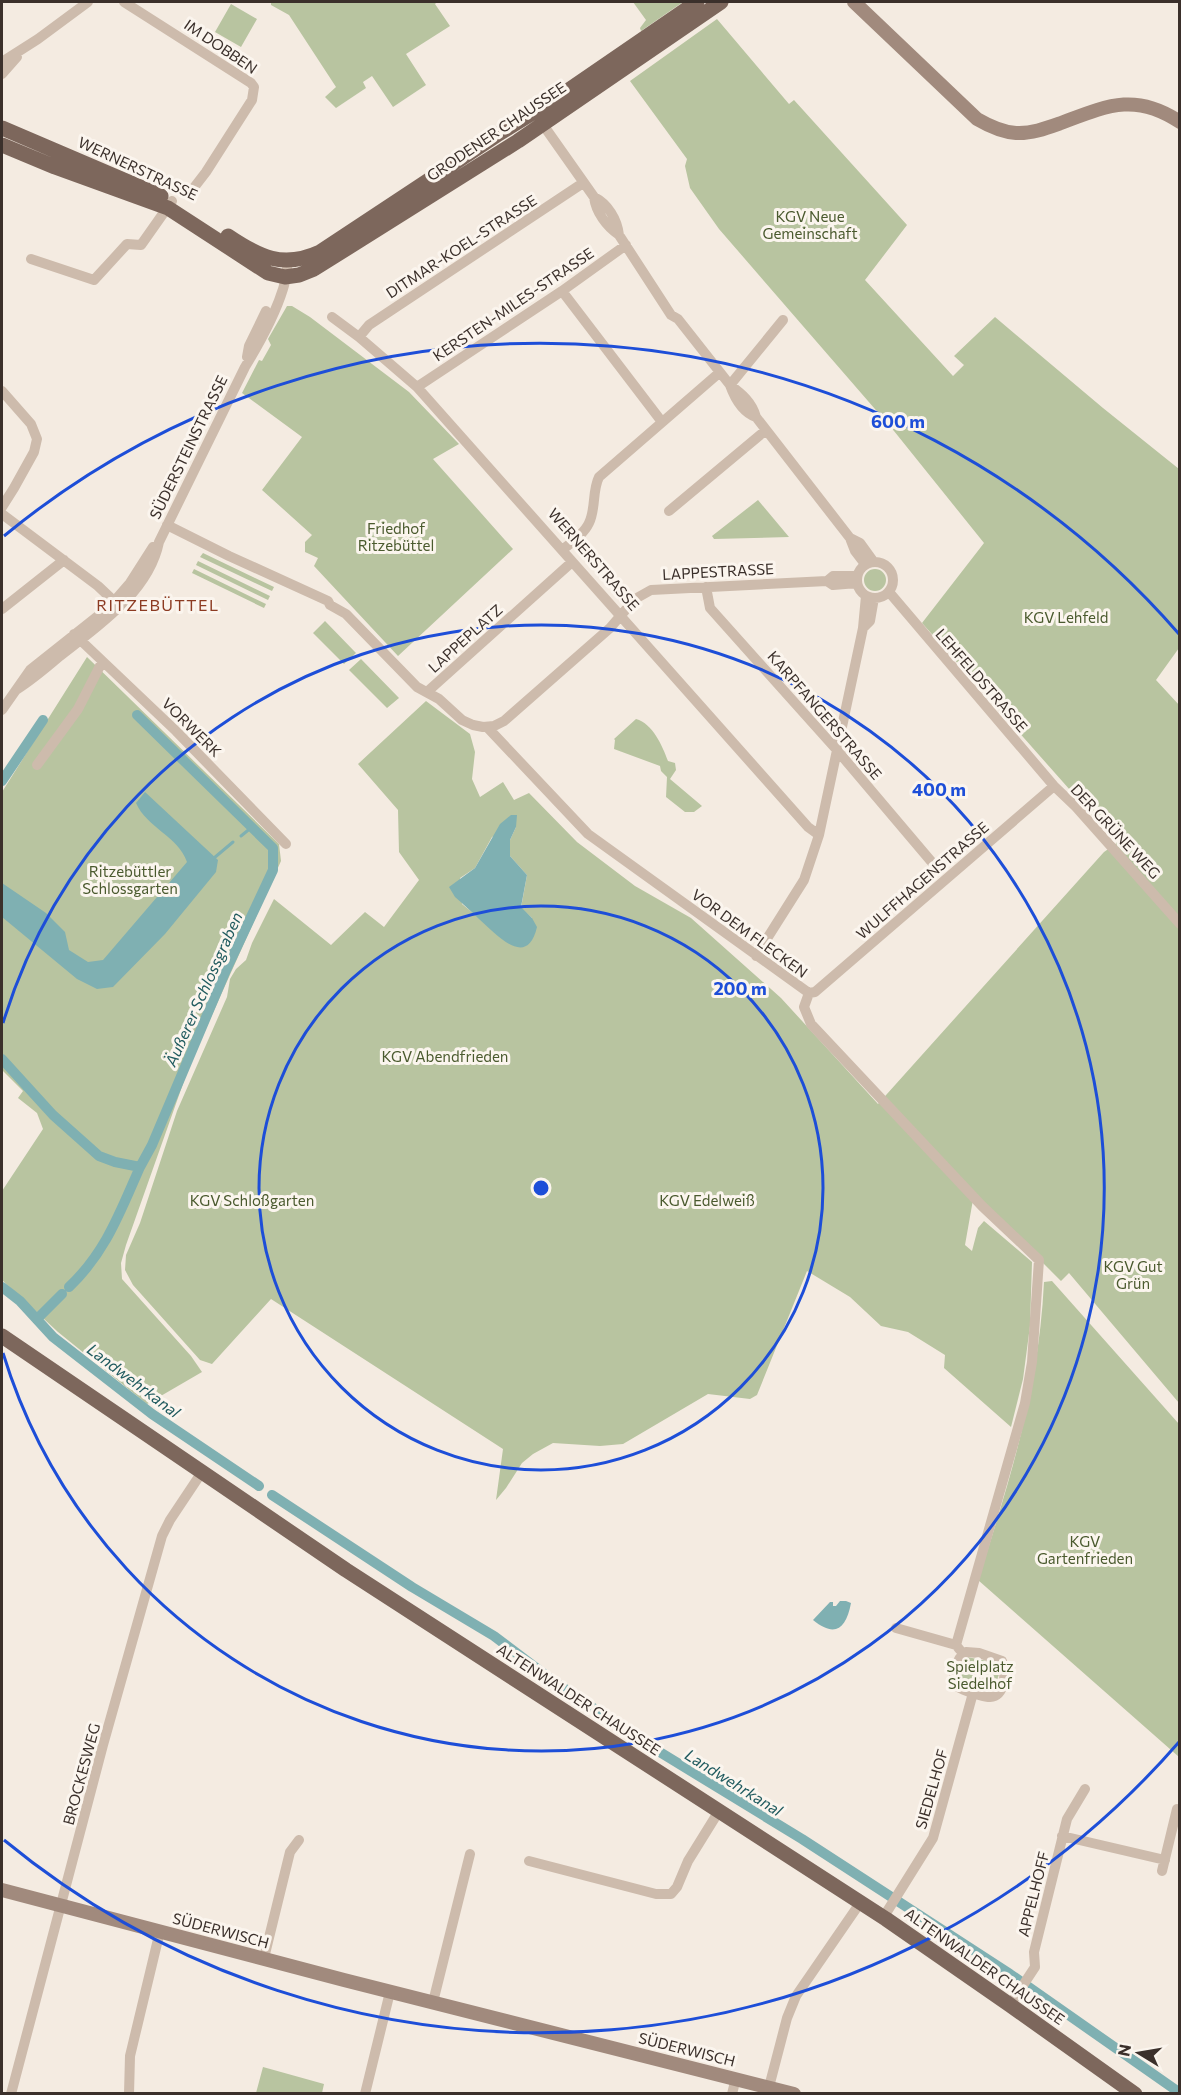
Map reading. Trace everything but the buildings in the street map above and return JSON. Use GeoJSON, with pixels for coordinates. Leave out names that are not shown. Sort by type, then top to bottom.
{"type":"FeatureCollection","features":[{"type":"Feature","properties":{"kind":"main road","name":"GRODENER CHAUSSEE"},"geometry":{"type":"LineString","coordinates":[[285,277],[314,269],[474,169],[624,52],[697,2]]}},
{"type":"Feature","properties":{"kind":"main road","name":"GRODENER CHAUSSEE"},"geometry":{"type":"LineString","coordinates":[[288,260],[305,258],[320,252],[721,2]]}},
{"type":"Feature","properties":{"kind":"main road","name":"WERNERSTRASSE"},"geometry":{"type":"LineString","coordinates":[[2,128],[122,178],[256,254],[288,260]]}},
{"type":"Feature","properties":{"kind":"main road","name":"WERNERSTRASSE"},"geometry":{"type":"LineString","coordinates":[[2,145],[55,167],[170,205],[262,271],[285,277]]}},
{"type":"Feature","properties":{"kind":"main road","name":"ALTENWALDER CHAUSSEE"},"geometry":{"type":"LineString","coordinates":[[2,1336],[346,1570],[860,1903],[887,1911],[1010,2005],[1135,2094]]}},
{"type":"Feature","properties":{"kind":"street"},"geometry":{"type":"LineString","coordinates":[[2,62],[23,50],[88,2]]}},
{"type":"Feature","properties":{"kind":"street","name":"IM DOBBEN"},"geometry":{"type":"LineString","coordinates":[[124,2],[254,87],[252,99],[206,172],[189,194]]}},
{"type":"Feature","properties":{"kind":"street"},"geometry":{"type":"LineString","coordinates":[[854,2],[977,119],[997,129],[1016,133],[1038,130],[1100,108],[1123,104],[1151,108],[1179,122]]}},
{"type":"Feature","properties":{"kind":"street"},"geometry":{"type":"LineString","coordinates":[[2,74],[23,50]]}},
{"type":"Feature","properties":{"kind":"street"},"geometry":{"type":"LineString","coordinates":[[538,117],[583,183],[594,197],[603,201],[617,223],[619,235],[671,315],[678,319],[730,385],[735,399],[749,415],[756,417],[850,538],[860,543],[869,563]]}},
{"type":"Feature","properties":{"kind":"street","name":"DITMAR-KOEL-STRASSE"},"geometry":{"type":"LineString","coordinates":[[359,337],[369,325],[583,183]]}},
{"type":"Feature","properties":{"kind":"street"},"geometry":{"type":"LineString","coordinates":[[31,259],[94,280],[128,244],[141,245],[170,205]]}},
{"type":"Feature","properties":{"kind":"street","name":"KERSTEN-MILES-STRASSE"},"geometry":{"type":"LineString","coordinates":[[417,387],[626,245]]}},
{"type":"Feature","properties":{"kind":"street","name":"SÜDERSTEINSTRASSE"},"geometry":{"type":"LineString","coordinates":[[2,710],[16,690],[32,679],[117,604],[149,568],[167,525],[279,300],[284,288],[288,260]]}},
{"type":"Feature","properties":{"kind":"street"},"geometry":{"type":"LineString","coordinates":[[561,291],[662,422]]}},
{"type":"Feature","properties":{"kind":"street","name":"WERNERSTRASSE"},"geometry":{"type":"LineString","coordinates":[[332,317],[417,387],[808,827],[819,835]]}},
{"type":"Feature","properties":{"kind":"street"},"geometry":{"type":"LineString","coordinates":[[730,385],[783,320]]}},
{"type":"Feature","properties":{"kind":"street"},"geometry":{"type":"LineString","coordinates":[[562,550],[590,523],[595,486],[599,477],[720,373]]}},
{"type":"Feature","properties":{"kind":"street"},"geometry":{"type":"LineString","coordinates":[[2,391],[31,424],[37,442],[2,507]]}},
{"type":"Feature","properties":{"kind":"street"},"geometry":{"type":"LineString","coordinates":[[669,511],[766,430]]}},
{"type":"Feature","properties":{"kind":"street"},"geometry":{"type":"LineString","coordinates":[[2,514],[98,586],[117,604]]}},
{"type":"Feature","properties":{"kind":"street"},"geometry":{"type":"LineString","coordinates":[[167,525],[328,601],[330,605],[346,614],[417,687],[427,692]]}},
{"type":"Feature","properties":{"kind":"street"},"geometry":{"type":"LineString","coordinates":[[2,609],[64,561]]}},
{"type":"Feature","properties":{"kind":"street","name":"LAPPEPLATZ"},"geometry":{"type":"LineString","coordinates":[[487,727],[466,723],[439,699],[427,692],[572,562]]}},
{"type":"Feature","properties":{"kind":"street"},"geometry":{"type":"LineString","coordinates":[[869,563],[857,580],[870,597]]}},
{"type":"Feature","properties":{"kind":"street"},"geometry":{"type":"LineString","coordinates":[[869,563],[884,564],[892,573],[894,580],[885,596],[870,597]]}},
{"type":"Feature","properties":{"kind":"street","name":"LAPPESTRASSE"},"geometry":{"type":"LineString","coordinates":[[620,617],[635,599],[651,590],[827,581],[833,585],[857,580]]}},
{"type":"Feature","properties":{"kind":"street","name":"KARPFANGERSTRASSE"},"geometry":{"type":"LineString","coordinates":[[706,586],[710,608],[836,748],[930,860]]}},
{"type":"Feature","properties":{"kind":"street","name":"LEHFELDSTRASSE"},"geometry":{"type":"LineString","coordinates":[[889,592],[1054,786]]}},
{"type":"Feature","properties":{"kind":"street"},"geometry":{"type":"LineString","coordinates":[[756,956],[804,880],[819,835],[870,597]]}},
{"type":"Feature","properties":{"kind":"street"},"geometry":{"type":"LineString","coordinates":[[487,727],[504,721],[620,617]]}},
{"type":"Feature","properties":{"kind":"street","name":"VORWERK"},"geometry":{"type":"LineString","coordinates":[[77,637],[176,731],[286,844]]}},
{"type":"Feature","properties":{"kind":"street"},"geometry":{"type":"LineString","coordinates":[[38,765],[78,710],[102,662]]}},
{"type":"Feature","properties":{"kind":"street","name":"VOR DEM FLECKEN"},"geometry":{"type":"LineString","coordinates":[[487,727],[588,834],[809,993],[804,1007],[811,1024],[982,1206],[1039,1260],[1032,1362],[1025,1403],[984,1544],[960,1649]]}},
{"type":"Feature","properties":{"kind":"street","name":"WULFFHAGENSTRASSE"},"geometry":{"type":"LineString","coordinates":[[809,993],[815,992],[943,874],[1054,786]]}},
{"type":"Feature","properties":{"kind":"street","name":"DER GRÜNE WEG"},"geometry":{"type":"LineString","coordinates":[[1054,786],[1076,807],[1179,924]]}},
{"type":"Feature","properties":{"kind":"street","name":"BROCKESWEG"},"geometry":{"type":"LineString","coordinates":[[11,2094],[162,1536],[202,1472]]}},
{"type":"Feature","properties":{"kind":"street"},"geometry":{"type":"LineString","coordinates":[[896,1628],[1002,1661],[1003,1683],[996,1695],[990,1697],[957,1687],[954,1683],[960,1649]]}},
{"type":"Feature","properties":{"kind":"street","name":"SIEDELHOF"},"geometry":{"type":"LineString","coordinates":[[887,1911],[933,1838],[973,1693]]}},
{"type":"Feature","properties":{"kind":"street","name":"APPELHOFF"},"geometry":{"type":"LineString","coordinates":[[1010,2005],[1035,1967],[1034,1952],[1062,1836],[1067,1819],[1085,1789]]}},
{"type":"Feature","properties":{"kind":"street"},"geometry":{"type":"LineString","coordinates":[[1062,1836],[1163,1865],[1177,1809]]}},
{"type":"Feature","properties":{"kind":"street"},"geometry":{"type":"LineString","coordinates":[[529,1861],[656,1894],[671,1894],[677,1887],[688,1861],[719,1811]]}},
{"type":"Feature","properties":{"kind":"street"},"geometry":{"type":"LineString","coordinates":[[264,1958],[290,1852],[299,1840]]}},
{"type":"Feature","properties":{"kind":"street"},"geometry":{"type":"LineString","coordinates":[[433,2002],[470,1854]]}},
{"type":"Feature","properties":{"kind":"street","name":"SÜDERWISCH"},"geometry":{"type":"LineString","coordinates":[[2,1890],[390,1992],[794,2094]]}},
{"type":"Feature","properties":{"kind":"street"},"geometry":{"type":"LineString","coordinates":[[769,2087],[796,1996],[860,1903]]}},
{"type":"Feature","properties":{"kind":"street"},"geometry":{"type":"LineString","coordinates":[[129,2094],[130,2056],[160,1931]]}},
{"type":"Feature","properties":{"kind":"street"},"geometry":{"type":"LineString","coordinates":[[365,2094],[390,1992]]}},
{"type":"Feature","properties":{"kind":"street"},"geometry":{"type":"LineString","coordinates":[[732,2094],[736,2078]]}},
{"type":"Feature","properties":{"kind":"green space"},"geometry":{"type":"Polygon","coordinates":[[[271,2],[437,2],[435,4],[450,26],[406,54],[426,85],[393,107],[372,76],[363,82],[366,88],[336,108],[325,97],[336,87],[289,15],[271,5],[271,2]]]}},
{"type":"Feature","properties":{"kind":"green space"},"geometry":{"type":"Polygon","coordinates":[[[633,2],[683,2],[641,31],[640,28],[646,20],[633,2]]]}},
{"type":"Feature","properties":{"kind":"green space"},"geometry":{"type":"Polygon","coordinates":[[[231,4],[257,19],[241,47],[215,32],[231,4]]]}},
{"type":"Feature","properties":{"kind":"green space"},"geometry":{"type":"Polygon","coordinates":[[[717,19],[789,104],[794,100],[907,225],[865,280],[953,376],[964,365],[954,356],[995,317],[1179,469],[1179,648],[1156,680],[1180,706],[1179,1403],[1069,1273],[1061,1281],[974,1194],[965,1245],[972,1251],[978,1228],[984,1221],[1032,1262],[1030,1326],[1023,1379],[1011,1427],[944,1368],[945,1355],[908,1332],[881,1326],[850,1297],[807,1271],[757,1395],[750,1399],[708,1394],[623,1444],[600,1446],[553,1443],[522,1463],[496,1500],[503,1449],[271,1299],[212,1364],[200,1360],[133,1285],[125,1270],[126,1255],[140,1223],[177,1111],[227,997],[230,979],[236,969],[246,960],[274,899],[331,945],[365,912],[384,927],[419,880],[399,852],[398,810],[358,764],[426,701],[470,734],[475,752],[472,779],[480,797],[503,782],[514,800],[529,793],[577,842],[635,886],[691,918],[781,998],[878,1104],[1104,852],[1117,843],[922,623],[984,543],[894,431],[719,229],[690,188],[685,166],[687,159],[630,81],[717,19]],[[516,827],[492,837],[475,868],[460,878],[462,904],[479,918],[532,918],[521,908],[527,875],[510,856],[510,840],[516,827]]]}},
{"type":"Feature","properties":{"kind":"green space","name":"Friedhof Ritzebüttel"},"geometry":{"type":"Polygon","coordinates":[[[287,306],[292,306],[310,317],[409,392],[459,444],[433,459],[513,549],[398,656],[314,566],[318,558],[305,552],[305,542],[312,535],[262,490],[302,437],[242,393],[259,360],[262,361],[271,345],[268,339],[287,306]]]}},
{"type":"Feature","properties":{"kind":"green space"},"geometry":{"type":"Polygon","coordinates":[[[758,500],[789,537],[714,539],[712,536],[758,500]]]}},
{"type":"Feature","properties":{"kind":"green space"},"geometry":{"type":"Polygon","coordinates":[[[203,553],[274,587],[272,591],[200,557],[203,553]]]}},
{"type":"Feature","properties":{"kind":"green space"},"geometry":{"type":"Polygon","coordinates":[[[198,561],[270,596],[268,600],[196,565],[198,561]]]}},
{"type":"Feature","properties":{"kind":"green space"},"geometry":{"type":"Polygon","coordinates":[[[194,569],[266,604],[264,608],[192,573],[194,569]]]}},
{"type":"Feature","properties":{"kind":"green space"},"geometry":{"type":"Polygon","coordinates":[[[875,569],[883,572],[886,580],[883,588],[875,591],[867,588],[864,580],[867,572],[875,569]]]}},
{"type":"Feature","properties":{"kind":"green space"},"geometry":{"type":"Polygon","coordinates":[[[325,621],[356,653],[344,664],[313,633],[325,621]]]}},
{"type":"Feature","properties":{"kind":"green space","name":"Ritzebüttler Schlossgarten"},"geometry":{"type":"Polygon","coordinates":[[[87,657],[279,844],[281,861],[190,1064],[121,1263],[122,1279],[191,1356],[202,1372],[147,1404],[58,1332],[2,1280],[2,1191],[43,1129],[37,1113],[18,1098],[23,1091],[2,1070],[2,792],[87,657]]]}},
{"type":"Feature","properties":{"kind":"green space"},"geometry":{"type":"Polygon","coordinates":[[[361,659],[399,698],[387,708],[349,670],[361,659]]]}},
{"type":"Feature","properties":{"kind":"green space"},"geometry":{"type":"Polygon","coordinates":[[[636,719],[652,730],[668,761],[675,763],[676,770],[670,779],[702,806],[694,812],[685,812],[666,797],[667,777],[661,771],[660,766],[614,749],[614,739],[636,719]]]}},
{"type":"Feature","properties":{"kind":"green space","name":"KGV Gartenfrieden"},"geometry":{"type":"Polygon","coordinates":[[[1052,1281],[1179,1424],[1179,1757],[978,1580],[1021,1433],[1036,1359],[1044,1282],[1052,1281]]]}},
{"type":"Feature","properties":{"kind":"green space","name":"Spielplatz Siedelhof"},"geometry":{"type":"Polygon","coordinates":[[[967,1657],[992,1662],[1001,1669],[994,1688],[988,1693],[964,1685],[960,1677],[967,1657]]]}},
{"type":"Feature","properties":{"kind":"green space"},"geometry":{"type":"Polygon","coordinates":[[[263,2067],[324,2084],[322,2093],[256,2093],[263,2067]]]}},
{"type":"Feature","properties":{"kind":"water"},"geometry":{"type":"Polygon","coordinates":[[[145,792],[218,860],[216,872],[165,934],[113,987],[97,989],[77,979],[2,917],[2,883],[46,913],[65,932],[69,950],[88,962],[103,960],[187,862],[177,845],[141,812],[136,803],[145,792]]]}},
{"type":"Feature","properties":{"kind":"water"},"geometry":{"type":"Polygon","coordinates":[[[511,815],[517,815],[516,827],[510,840],[510,856],[527,875],[521,907],[537,927],[532,940],[526,946],[519,947],[511,945],[494,933],[455,897],[449,887],[475,868],[500,824],[511,815]]]}},
{"type":"Feature","properties":{"kind":"water"},"geometry":{"type":"Polygon","coordinates":[[[840,1601],[851,1603],[843,1625],[828,1629],[813,1620],[830,1602],[836,1606],[840,1601]]]}},
{"type":"Feature","properties":{"kind":"waterway","name":"Äußerer Schlossgraben"},"geometry":{"type":"LineString","coordinates":[[137,715],[273,848],[273,870],[226,970],[152,1145],[140,1167]]}},
{"type":"Feature","properties":{"kind":"waterway","name":"Äußerer Schlossgraben"},"geometry":{"type":"LineString","coordinates":[[2,781],[43,720]]}},
{"type":"Feature","properties":{"kind":"waterway","name":"Äußerer Schlossgraben"},"geometry":{"type":"LineString","coordinates":[[241,836],[252,827]]}},
{"type":"Feature","properties":{"kind":"waterway","name":"Äußerer Schlossgraben"},"geometry":{"type":"LineString","coordinates":[[214,858],[233,842]]}},
{"type":"Feature","properties":{"kind":"waterway","name":"Äußerer Schlossgraben"},"geometry":{"type":"LineString","coordinates":[[2,1059],[53,1115],[99,1156],[140,1167],[111,1231],[93,1260],[69,1287]]}},
{"type":"Feature","properties":{"kind":"waterway","name":"Landwehrkanal"},"geometry":{"type":"LineString","coordinates":[[2,1287],[20,1301],[53,1337],[152,1414],[259,1486]]}},
{"type":"Feature","properties":{"kind":"waterway","name":"Äußerer Schlossgraben"},"geometry":{"type":"LineString","coordinates":[[37,1319],[62,1294]]}},
{"type":"Feature","properties":{"kind":"waterway","name":"Landwehrkanal"},"geometry":{"type":"LineString","coordinates":[[272,1495],[412,1587],[494,1636],[556,1683],[645,1743],[802,1839],[1010,1974],[1180,2093]]}},
{"type":"Feature","properties":{"kind":"tunnel"},"geometry":{"type":"LineString","coordinates":[[930,860],[939,870]]}},
{"type":"Feature","properties":{"kind":"district","name":"RITZEBÜTTEL"},"geometry":{"type":"Point","coordinates":[158,604]}},
{"type":"Feature","properties":{"kind":"park label","name":"KGV Neue Gemeinschaft"},"geometry":{"type":"Point","coordinates":[810,224]}},
{"type":"Feature","properties":{"kind":"park label","name":"KGV Lehfeld"},"geometry":{"type":"Point","coordinates":[1066,617]}},
{"type":"Feature","properties":{"kind":"park label","name":"KGV Abendfrieden"},"geometry":{"type":"Point","coordinates":[445,1056]}},
{"type":"Feature","properties":{"kind":"park label","name":"KGV Schloßgarten"},"geometry":{"type":"Point","coordinates":[252,1200]}},
{"type":"Feature","properties":{"kind":"park label","name":"KGV Edelweiß"},"geometry":{"type":"Point","coordinates":[707,1200]}},
{"type":"Feature","properties":{"kind":"park label","name":"KGV Gut Grün"},"geometry":{"type":"Point","coordinates":[1133,1274]}}]}
